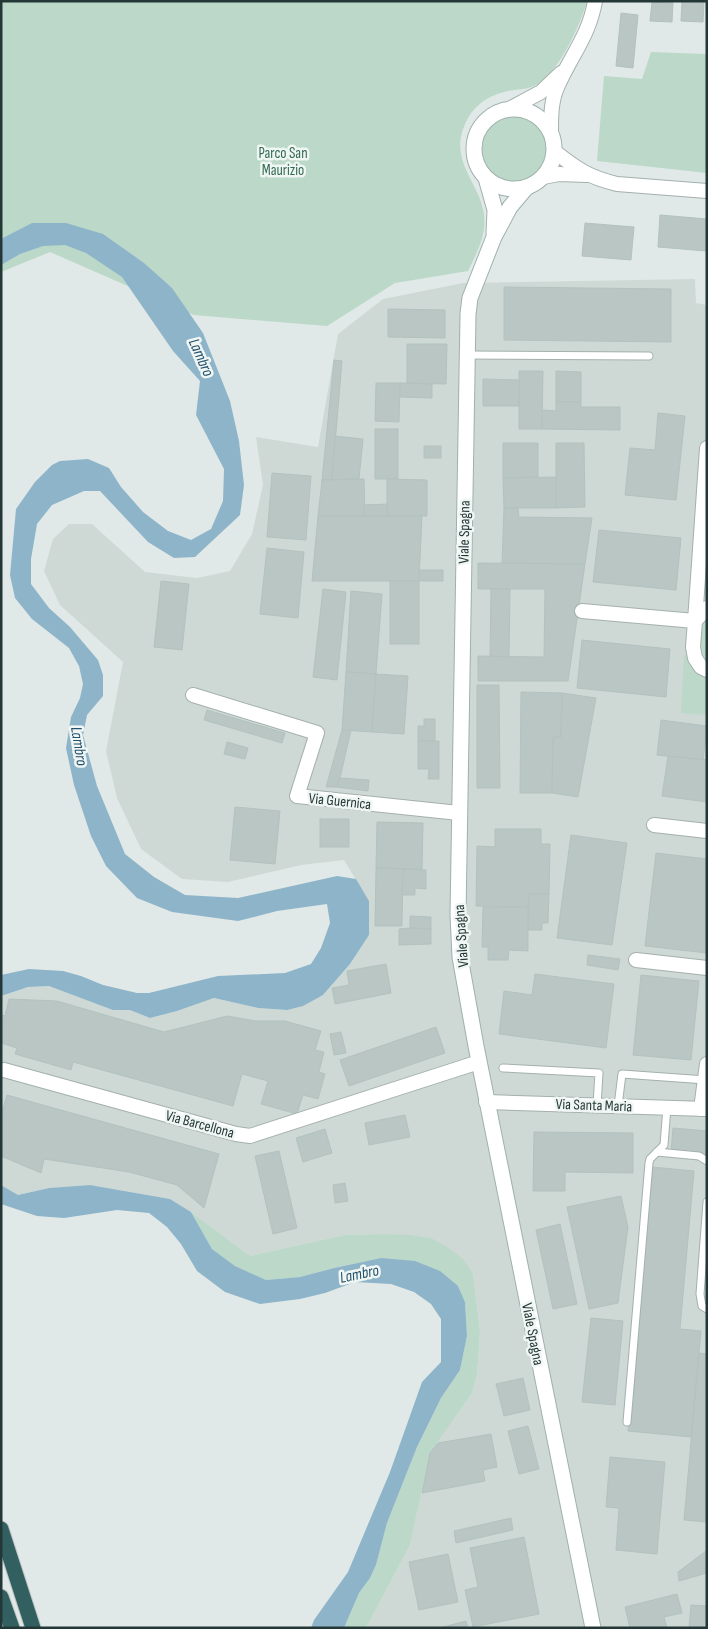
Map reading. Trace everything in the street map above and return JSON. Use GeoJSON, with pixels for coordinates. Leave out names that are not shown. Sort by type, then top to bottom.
{"type":"FeatureCollection","features":[{"type":"Feature","properties":{"kind":"highway"},"geometry":{"type":"LineString","coordinates":[[1,1530],[32,1628]]}},
{"type":"Feature","properties":{"kind":"highway"},"geometry":{"type":"LineString","coordinates":[[1,1597],[12,1628]]}},
{"type":"Feature","properties":{"kind":"street"},"geometry":{"type":"LineString","coordinates":[[543,177],[551,166],[554,151],[551,132],[555,91],[590,25],[595,1]]}},
{"type":"Feature","properties":{"kind":"street"},"geometry":{"type":"LineString","coordinates":[[567,68],[541,92],[512,108],[490,116],[480,127],[475,138],[473,152],[476,164],[486,178],[503,188],[517,189],[527,187],[543,177],[559,174],[588,175],[616,184],[707,191]]}},
{"type":"Feature","properties":{"kind":"street"},"geometry":{"type":"LineString","coordinates":[[512,108],[526,110],[534,114],[542,120],[551,132]]}},
{"type":"Feature","properties":{"kind":"street"},"geometry":{"type":"LineString","coordinates":[[554,151],[588,175]]}},
{"type":"Feature","properties":{"kind":"street","name":"Viale Spagna"},"geometry":{"type":"LineString","coordinates":[[486,178],[495,210],[494,237]]}},
{"type":"Feature","properties":{"kind":"street","name":"Viale Spagna"},"geometry":{"type":"LineString","coordinates":[[527,187],[510,207],[494,237],[470,298],[467,355],[458,915],[460,956],[486,1102],[593,1628]]}},
{"type":"Feature","properties":{"kind":"street"},"geometry":{"type":"LineString","coordinates":[[705,670],[695,658],[693,646],[703,557],[707,448]]}},
{"type":"Feature","properties":{"kind":"street"},"geometry":{"type":"LineString","coordinates":[[582,611],[695,620],[707,608]]}},
{"type":"Feature","properties":{"kind":"street","name":"Via Guernica"},"geometry":{"type":"LineString","coordinates":[[193,695],[317,732],[297,796],[459,812]]}},
{"type":"Feature","properties":{"kind":"street"},"geometry":{"type":"LineString","coordinates":[[654,825],[707,831]]}},
{"type":"Feature","properties":{"kind":"street"},"geometry":{"type":"LineString","coordinates":[[636,960],[707,968]]}},
{"type":"Feature","properties":{"kind":"street","name":"Via Barcellona"},"geometry":{"type":"LineString","coordinates":[[4,1070],[236,1134],[250,1136],[479,1062]]}},
{"type":"Feature","properties":{"kind":"street","name":"Via Santa Maria"},"geometry":{"type":"LineString","coordinates":[[486,1102],[704,1109],[707,1064]]}},
{"type":"Feature","properties":{"kind":"lane"},"geometry":{"type":"LineString","coordinates":[[467,355],[649,356]]}},
{"type":"Feature","properties":{"kind":"lane"},"geometry":{"type":"LineString","coordinates":[[503,1068],[599,1073],[597,1105]]}},
{"type":"Feature","properties":{"kind":"lane"},"geometry":{"type":"LineString","coordinates":[[618,1106],[622,1074],[706,1080]]}},
{"type":"Feature","properties":{"kind":"lane"},"geometry":{"type":"LineString","coordinates":[[627,1422],[649,1163],[650,1159],[664,1145],[667,1108]]}},
{"type":"Feature","properties":{"kind":"lane"},"geometry":{"type":"LineString","coordinates":[[657,1152],[699,1156],[707,1161]]}},
{"type":"Feature","properties":{"kind":"lane"},"geometry":{"type":"LineString","coordinates":[[707,1202],[700,1294],[702,1306],[707,1309]]}},
{"type":"Feature","properties":{"kind":"shaded area"},"geometry":{"type":"Polygon","coordinates":[[[695,279],[696,303],[707,305],[707,1628],[366,1628],[410,1545],[430,1453],[472,1393],[477,1375],[480,1332],[473,1274],[431,1238],[385,1234],[345,1235],[250,1256],[191,1212],[170,1199],[90,1185],[49,1188],[18,1195],[1,1185],[1,996],[28,987],[49,986],[113,1009],[130,1010],[150,1018],[214,998],[258,1008],[287,1010],[323,995],[350,964],[369,935],[369,901],[344,860],[301,865],[228,882],[182,879],[141,849],[117,798],[106,751],[123,662],[60,605],[44,571],[53,539],[69,524],[92,524],[145,572],[197,578],[230,571],[252,534],[263,485],[256,437],[318,447],[338,334],[383,299],[463,283],[695,279]]]}},
{"type":"Feature","properties":{"kind":"green space","name":"Parco San Maurizio"},"geometry":{"type":"Polygon","coordinates":[[[1,1],[587,1],[567,49],[543,80],[531,87],[502,92],[490,97],[475,108],[468,118],[461,134],[460,149],[468,175],[480,200],[484,214],[484,229],[480,245],[468,271],[395,283],[327,326],[194,315],[50,252],[1,272],[1,1]]]}},
{"type":"Feature","properties":{"kind":"green space"},"geometry":{"type":"Polygon","coordinates":[[[651,52],[707,54],[707,173],[597,161],[604,76],[642,79],[651,52]]]}},
{"type":"Feature","properties":{"kind":"green space"},"geometry":{"type":"Polygon","coordinates":[[[514,115],[527,118],[538,125],[545,136],[548,149],[545,162],[538,173],[527,180],[514,183],[501,180],[490,173],[483,162],[480,149],[483,136],[490,125],[501,118],[514,115]]]}},
{"type":"Feature","properties":{"kind":"green space"},"geometry":{"type":"Polygon","coordinates":[[[707,616],[707,661],[702,651],[701,633],[707,616]]]}},
{"type":"Feature","properties":{"kind":"green space"},"geometry":{"type":"Polygon","coordinates":[[[684,654],[707,681],[707,715],[681,713],[684,654]]]}},
{"type":"Feature","properties":{"kind":"green space"},"geometry":{"type":"Polygon","coordinates":[[[191,1212],[250,1256],[345,1235],[409,1235],[431,1238],[447,1247],[464,1260],[473,1274],[480,1332],[477,1375],[472,1393],[430,1453],[410,1545],[366,1628],[344,1628],[359,1593],[370,1578],[376,1565],[387,1523],[417,1447],[441,1398],[460,1370],[467,1336],[465,1302],[458,1286],[381,1258],[300,1277],[266,1280],[235,1266],[212,1249],[191,1212]]]}},
{"type":"Feature","properties":{"kind":"water","name":"Lambro"},"geometry":{"type":"Polygon","coordinates":[[[32,223],[66,223],[103,234],[144,263],[172,288],[203,333],[230,401],[239,441],[244,485],[240,515],[195,557],[174,558],[148,542],[100,491],[84,491],[52,505],[37,524],[31,559],[31,584],[49,608],[70,627],[98,660],[103,675],[103,696],[87,715],[83,735],[97,786],[125,854],[154,877],[185,895],[238,898],[337,876],[356,879],[369,901],[369,935],[350,964],[323,995],[303,1006],[287,1010],[258,1008],[214,998],[150,1018],[130,1010],[113,1010],[49,986],[28,987],[1,996],[1,975],[29,969],[63,971],[103,985],[137,993],[149,993],[218,976],[285,973],[311,964],[321,948],[330,923],[327,904],[277,911],[238,921],[172,912],[137,898],[106,866],[91,836],[74,785],[66,748],[71,717],[80,698],[83,684],[79,666],[69,648],[32,619],[15,598],[10,575],[16,509],[35,482],[52,465],[60,461],[88,459],[109,468],[121,487],[143,512],[168,531],[191,540],[211,529],[223,501],[224,469],[196,415],[200,381],[173,351],[122,277],[86,253],[65,245],[43,246],[20,254],[1,265],[1,239],[32,223]]]}},
{"type":"Feature","properties":{"kind":"water","name":"Lambro"},"geometry":{"type":"Polygon","coordinates":[[[1,1185],[18,1195],[49,1188],[90,1185],[170,1199],[191,1212],[212,1249],[235,1266],[266,1280],[300,1277],[381,1258],[415,1261],[440,1271],[458,1286],[465,1302],[467,1336],[460,1370],[441,1398],[417,1447],[387,1523],[376,1565],[370,1578],[359,1593],[344,1628],[311,1628],[314,1620],[348,1572],[390,1472],[422,1382],[441,1362],[441,1319],[431,1304],[414,1292],[391,1284],[355,1282],[325,1293],[300,1299],[260,1304],[225,1292],[197,1271],[181,1244],[167,1227],[149,1213],[117,1210],[64,1218],[37,1216],[1,1204],[1,1185]]]}},
{"type":"Feature","properties":{"kind":"building"},"geometry":{"type":"Polygon","coordinates":[[[682,1],[704,1],[703,22],[681,21],[682,1]]]}},
{"type":"Feature","properties":{"kind":"building"},"geometry":{"type":"Polygon","coordinates":[[[652,2],[673,3],[672,22],[650,21],[652,2]]]}},
{"type":"Feature","properties":{"kind":"building"},"geometry":{"type":"Polygon","coordinates":[[[621,13],[638,15],[633,68],[616,66],[621,13]]]}},
{"type":"Feature","properties":{"kind":"building"},"geometry":{"type":"Polygon","coordinates":[[[660,215],[707,219],[706,251],[658,247],[660,215]]]}},
{"type":"Feature","properties":{"kind":"building"},"geometry":{"type":"Polygon","coordinates":[[[585,223],[634,227],[631,260],[582,256],[585,223]]]}},
{"type":"Feature","properties":{"kind":"building"},"geometry":{"type":"Polygon","coordinates":[[[504,287],[671,289],[671,342],[504,340],[504,287]]]}},
{"type":"Feature","properties":{"kind":"building"},"geometry":{"type":"Polygon","coordinates":[[[388,309],[445,310],[445,338],[388,337],[388,309]]]}},
{"type":"Feature","properties":{"kind":"building"},"geometry":{"type":"Polygon","coordinates":[[[407,344],[447,344],[446,384],[407,383],[407,344]]]}},
{"type":"Feature","properties":{"kind":"building"},"geometry":{"type":"Polygon","coordinates":[[[334,360],[342,361],[332,480],[322,480],[334,360]]]}},
{"type":"Feature","properties":{"kind":"building"},"geometry":{"type":"Polygon","coordinates":[[[519,371],[543,371],[542,429],[519,429],[519,371]]]}},
{"type":"Feature","properties":{"kind":"building"},"geometry":{"type":"Polygon","coordinates":[[[556,371],[581,372],[581,402],[556,402],[556,371]]]}},
{"type":"Feature","properties":{"kind":"building"},"geometry":{"type":"Polygon","coordinates":[[[483,379],[519,380],[519,406],[483,406],[483,379]]]}},
{"type":"Feature","properties":{"kind":"building"},"geometry":{"type":"Polygon","coordinates":[[[376,383],[400,383],[399,422],[375,421],[376,383]]]}},
{"type":"Feature","properties":{"kind":"building"},"geometry":{"type":"Polygon","coordinates":[[[400,383],[432,384],[432,398],[400,397],[400,383]]]}},
{"type":"Feature","properties":{"kind":"building"},"geometry":{"type":"Polygon","coordinates":[[[556,402],[581,402],[581,407],[620,407],[620,430],[542,429],[542,410],[556,411],[556,402]]]}},
{"type":"Feature","properties":{"kind":"building"},"geometry":{"type":"Polygon","coordinates":[[[658,413],[685,416],[676,500],[625,495],[630,448],[655,450],[658,413]]]}},
{"type":"Feature","properties":{"kind":"building"},"geometry":{"type":"Polygon","coordinates":[[[375,429],[398,429],[398,479],[375,479],[375,429]]]}},
{"type":"Feature","properties":{"kind":"building"},"geometry":{"type":"Polygon","coordinates":[[[335,436],[363,439],[359,479],[332,480],[335,436]]]}},
{"type":"Feature","properties":{"kind":"building"},"geometry":{"type":"Polygon","coordinates":[[[503,443],[538,443],[538,477],[503,478],[503,443]]]}},
{"type":"Feature","properties":{"kind":"building"},"geometry":{"type":"Polygon","coordinates":[[[556,443],[584,443],[585,507],[556,508],[556,443]]]}},
{"type":"Feature","properties":{"kind":"building"},"geometry":{"type":"Polygon","coordinates":[[[424,446],[441,446],[441,458],[424,458],[424,446]]]}},
{"type":"Feature","properties":{"kind":"building"},"geometry":{"type":"Polygon","coordinates":[[[272,473],[311,476],[306,540],[267,537],[272,473]]]}},
{"type":"Feature","properties":{"kind":"building"},"geometry":{"type":"Polygon","coordinates":[[[556,477],[556,508],[504,508],[503,478],[556,477]]]}},
{"type":"Feature","properties":{"kind":"building"},"geometry":{"type":"Polygon","coordinates":[[[364,479],[365,516],[318,516],[322,480],[364,479]]]}},
{"type":"Feature","properties":{"kind":"building"},"geometry":{"type":"Polygon","coordinates":[[[387,479],[427,480],[427,516],[387,516],[387,479]]]}},
{"type":"Feature","properties":{"kind":"building"},"geometry":{"type":"Polygon","coordinates":[[[387,504],[387,516],[365,516],[364,505],[387,504]]]}},
{"type":"Feature","properties":{"kind":"building"},"geometry":{"type":"Polygon","coordinates":[[[504,508],[518,508],[519,517],[592,518],[585,564],[502,563],[504,508]]]}},
{"type":"Feature","properties":{"kind":"building"},"geometry":{"type":"Polygon","coordinates":[[[318,516],[422,516],[419,581],[312,581],[318,516]]]}},
{"type":"Feature","properties":{"kind":"building"},"geometry":{"type":"Polygon","coordinates":[[[599,530],[681,538],[676,590],[593,582],[599,530]]]}},
{"type":"Feature","properties":{"kind":"building"},"geometry":{"type":"Polygon","coordinates":[[[267,548],[304,552],[298,618],[260,614],[267,548]]]}},
{"type":"Feature","properties":{"kind":"building"},"geometry":{"type":"Polygon","coordinates":[[[478,563],[585,564],[568,681],[478,681],[478,656],[544,657],[545,589],[478,589],[478,563]]]}},
{"type":"Feature","properties":{"kind":"building"},"geometry":{"type":"Polygon","coordinates":[[[419,570],[443,570],[443,581],[419,581],[419,570]]]}},
{"type":"Feature","properties":{"kind":"building"},"geometry":{"type":"Polygon","coordinates":[[[161,581],[189,584],[182,650],[154,647],[161,581]]]}},
{"type":"Feature","properties":{"kind":"building"},"geometry":{"type":"Polygon","coordinates":[[[390,581],[419,581],[419,644],[390,644],[390,581]]]}},
{"type":"Feature","properties":{"kind":"building"},"geometry":{"type":"Polygon","coordinates":[[[323,589],[346,592],[337,680],[313,677],[323,589]]]}},
{"type":"Feature","properties":{"kind":"building"},"geometry":{"type":"Polygon","coordinates":[[[491,589],[510,589],[509,657],[490,656],[491,589]]]}},
{"type":"Feature","properties":{"kind":"building"},"geometry":{"type":"Polygon","coordinates":[[[351,591],[382,594],[376,674],[346,672],[351,591]]]}},
{"type":"Feature","properties":{"kind":"building"},"geometry":{"type":"Polygon","coordinates":[[[582,640],[670,649],[666,697],[577,688],[582,640]]]}},
{"type":"Feature","properties":{"kind":"building"},"geometry":{"type":"Polygon","coordinates":[[[346,672],[376,674],[372,732],[342,730],[346,672]]]}},
{"type":"Feature","properties":{"kind":"building"},"geometry":{"type":"Polygon","coordinates":[[[376,674],[408,676],[404,734],[372,732],[376,674]]]}},
{"type":"Feature","properties":{"kind":"building"},"geometry":{"type":"Polygon","coordinates":[[[477,685],[499,685],[500,788],[477,788],[477,685]]]}},
{"type":"Feature","properties":{"kind":"building"},"geometry":{"type":"Polygon","coordinates":[[[521,692],[562,693],[561,737],[553,737],[552,793],[520,793],[521,692]]]}},
{"type":"Feature","properties":{"kind":"building"},"geometry":{"type":"Polygon","coordinates":[[[562,693],[596,698],[578,797],[552,793],[553,737],[561,737],[562,693]]]}},
{"type":"Feature","properties":{"kind":"building"},"geometry":{"type":"Polygon","coordinates":[[[207,710],[285,733],[282,743],[204,720],[207,710]]]}},
{"type":"Feature","properties":{"kind":"building"},"geometry":{"type":"Polygon","coordinates":[[[424,719],[435,719],[435,741],[418,741],[418,726],[424,726],[424,719]]]}},
{"type":"Feature","properties":{"kind":"building"},"geometry":{"type":"Polygon","coordinates":[[[661,720],[707,726],[703,760],[657,755],[661,720]]]}},
{"type":"Feature","properties":{"kind":"building"},"geometry":{"type":"Polygon","coordinates":[[[342,730],[351,730],[340,778],[336,787],[326,787],[342,730]]]}},
{"type":"Feature","properties":{"kind":"building"},"geometry":{"type":"Polygon","coordinates":[[[418,741],[439,741],[439,779],[428,779],[429,769],[418,769],[418,741]]]}},
{"type":"Feature","properties":{"kind":"building"},"geometry":{"type":"Polygon","coordinates":[[[227,742],[248,748],[245,759],[224,754],[227,742]]]}},
{"type":"Feature","properties":{"kind":"building"},"geometry":{"type":"Polygon","coordinates":[[[668,756],[707,760],[707,802],[662,796],[668,756]]]}},
{"type":"Feature","properties":{"kind":"building"},"geometry":{"type":"Polygon","coordinates":[[[340,778],[369,780],[368,791],[336,787],[340,778]]]}},
{"type":"Feature","properties":{"kind":"building"},"geometry":{"type":"Polygon","coordinates":[[[235,807],[280,811],[275,864],[230,860],[235,807]]]}},
{"type":"Feature","properties":{"kind":"building"},"geometry":{"type":"Polygon","coordinates":[[[320,819],[349,819],[349,847],[320,847],[320,819]]]}},
{"type":"Feature","properties":{"kind":"building"},"geometry":{"type":"Polygon","coordinates":[[[377,822],[423,823],[422,869],[376,868],[377,822]]]}},
{"type":"Feature","properties":{"kind":"building"},"geometry":{"type":"Polygon","coordinates":[[[495,829],[541,829],[541,844],[550,844],[549,894],[529,894],[528,907],[476,906],[477,846],[495,847],[495,829]]]}},
{"type":"Feature","properties":{"kind":"building"},"geometry":{"type":"Polygon","coordinates":[[[571,835],[627,843],[612,945],[557,938],[571,835]]]}},
{"type":"Feature","properties":{"kind":"building"},"geometry":{"type":"Polygon","coordinates":[[[656,853],[707,859],[707,953],[645,946],[656,853]]]}},
{"type":"Feature","properties":{"kind":"building"},"geometry":{"type":"Polygon","coordinates":[[[376,868],[403,869],[402,926],[375,926],[376,868]]]}},
{"type":"Feature","properties":{"kind":"building"},"geometry":{"type":"Polygon","coordinates":[[[403,869],[426,870],[426,889],[415,888],[415,895],[402,895],[403,869]]]}},
{"type":"Feature","properties":{"kind":"building"},"geometry":{"type":"Polygon","coordinates":[[[529,894],[549,894],[548,923],[542,923],[542,930],[528,930],[529,894]]]}},
{"type":"Feature","properties":{"kind":"building"},"geometry":{"type":"Polygon","coordinates":[[[483,907],[528,907],[528,951],[509,950],[508,960],[488,960],[488,947],[482,947],[483,907]]]}},
{"type":"Feature","properties":{"kind":"building"},"geometry":{"type":"Polygon","coordinates":[[[410,916],[431,917],[431,929],[410,928],[410,916]]]}},
{"type":"Feature","properties":{"kind":"building"},"geometry":{"type":"Polygon","coordinates":[[[399,929],[431,929],[431,944],[399,945],[399,929]]]}},
{"type":"Feature","properties":{"kind":"building"},"geometry":{"type":"Polygon","coordinates":[[[588,955],[620,959],[618,970],[587,965],[588,955]]]}},
{"type":"Feature","properties":{"kind":"building"},"geometry":{"type":"Polygon","coordinates":[[[386,964],[391,993],[335,1004],[332,988],[349,985],[347,971],[386,964]]]}},
{"type":"Feature","properties":{"kind":"building"},"geometry":{"type":"Polygon","coordinates":[[[535,974],[614,984],[606,1048],[499,1034],[504,991],[532,995],[535,974]]]}},
{"type":"Feature","properties":{"kind":"building"},"geometry":{"type":"Polygon","coordinates":[[[641,975],[699,981],[691,1060],[633,1055],[641,975]]]}},
{"type":"Feature","properties":{"kind":"building"},"geometry":{"type":"Polygon","coordinates":[[[9,999],[57,1001],[164,1032],[227,1016],[256,1021],[285,1021],[321,1031],[315,1050],[324,1052],[319,1072],[325,1074],[318,1099],[303,1095],[297,1114],[261,1104],[268,1081],[242,1074],[233,1106],[73,1062],[71,1070],[15,1054],[17,1048],[1,1043],[1,1015],[5,1016],[9,999]]]}},
{"type":"Feature","properties":{"kind":"building"},"geometry":{"type":"Polygon","coordinates":[[[436,1027],[445,1053],[349,1086],[340,1060],[436,1027]]]}},
{"type":"Feature","properties":{"kind":"building"},"geometry":{"type":"Polygon","coordinates":[[[341,1032],[346,1053],[334,1055],[330,1034],[341,1032]]]}},
{"type":"Feature","properties":{"kind":"building"},"geometry":{"type":"Polygon","coordinates":[[[7,1095],[219,1154],[204,1208],[177,1185],[129,1172],[44,1159],[41,1173],[1,1156],[1,1115],[7,1095]]]}},
{"type":"Feature","properties":{"kind":"building"},"geometry":{"type":"Polygon","coordinates":[[[405,1115],[410,1137],[369,1145],[365,1123],[405,1115]]]}},
{"type":"Feature","properties":{"kind":"building"},"geometry":{"type":"Polygon","coordinates":[[[673,1128],[707,1131],[707,1155],[671,1152],[673,1128]]]}},
{"type":"Feature","properties":{"kind":"building"},"geometry":{"type":"Polygon","coordinates":[[[325,1129],[332,1153],[303,1162],[296,1138],[325,1129]]]}},
{"type":"Feature","properties":{"kind":"building"},"geometry":{"type":"Polygon","coordinates":[[[534,1132],[633,1133],[633,1173],[565,1172],[565,1191],[533,1191],[534,1132]]]}},
{"type":"Feature","properties":{"kind":"building"},"geometry":{"type":"Polygon","coordinates":[[[279,1151],[297,1228],[273,1234],[255,1156],[279,1151]]]}},
{"type":"Feature","properties":{"kind":"building"},"geometry":{"type":"Polygon","coordinates":[[[652,1167],[694,1171],[680,1329],[701,1331],[691,1437],[628,1431],[652,1167]]]}},
{"type":"Feature","properties":{"kind":"building"},"geometry":{"type":"Polygon","coordinates":[[[345,1183],[348,1201],[335,1203],[333,1185],[345,1183]]]}},
{"type":"Feature","properties":{"kind":"building"},"geometry":{"type":"Polygon","coordinates":[[[621,1196],[628,1227],[618,1303],[589,1309],[567,1207],[621,1196]]]}},
{"type":"Feature","properties":{"kind":"building"},"geometry":{"type":"Polygon","coordinates":[[[560,1224],[577,1304],[553,1309],[536,1230],[560,1224]]]}},
{"type":"Feature","properties":{"kind":"building"},"geometry":{"type":"Polygon","coordinates":[[[591,1318],[623,1321],[615,1405],[582,1402],[591,1318]]]}},
{"type":"Feature","properties":{"kind":"building"},"geometry":{"type":"Polygon","coordinates":[[[699,1353],[707,1354],[707,1522],[684,1520],[699,1353]]]}},
{"type":"Feature","properties":{"kind":"building"},"geometry":{"type":"Polygon","coordinates":[[[523,1378],[530,1410],[504,1416],[496,1384],[523,1378]]]}},
{"type":"Feature","properties":{"kind":"building"},"geometry":{"type":"Polygon","coordinates":[[[528,1426],[539,1469],[519,1474],[508,1431],[528,1426]]]}},
{"type":"Feature","properties":{"kind":"building"},"geometry":{"type":"Polygon","coordinates":[[[491,1434],[497,1467],[483,1470],[485,1481],[422,1493],[430,1453],[438,1443],[491,1434]]]}},
{"type":"Feature","properties":{"kind":"building"},"geometry":{"type":"Polygon","coordinates":[[[610,1457],[665,1462],[657,1554],[616,1550],[619,1508],[606,1507],[610,1457]]]}},
{"type":"Feature","properties":{"kind":"building"},"geometry":{"type":"Polygon","coordinates":[[[511,1518],[513,1530],[456,1543],[454,1531],[511,1518]]]}},
{"type":"Feature","properties":{"kind":"building"},"geometry":{"type":"Polygon","coordinates":[[[524,1537],[539,1614],[473,1627],[465,1590],[478,1587],[470,1548],[524,1537]]]}},
{"type":"Feature","properties":{"kind":"building"},"geometry":{"type":"Polygon","coordinates":[[[706,1551],[707,1573],[679,1581],[678,1572],[706,1551]]]}},
{"type":"Feature","properties":{"kind":"building"},"geometry":{"type":"Polygon","coordinates":[[[448,1554],[458,1602],[419,1610],[409,1562],[448,1554]]]}},
{"type":"Feature","properties":{"kind":"building"},"geometry":{"type":"Polygon","coordinates":[[[677,1594],[682,1613],[664,1617],[667,1628],[630,1628],[625,1607],[677,1594]]]}},
{"type":"Feature","properties":{"kind":"building"},"geometry":{"type":"Polygon","coordinates":[[[691,1605],[707,1606],[707,1628],[689,1628],[691,1605]]]}},
{"type":"Feature","properties":{"kind":"building"},"geometry":{"type":"Polygon","coordinates":[[[466,1621],[468,1628],[439,1628],[466,1621]]]}}]}
